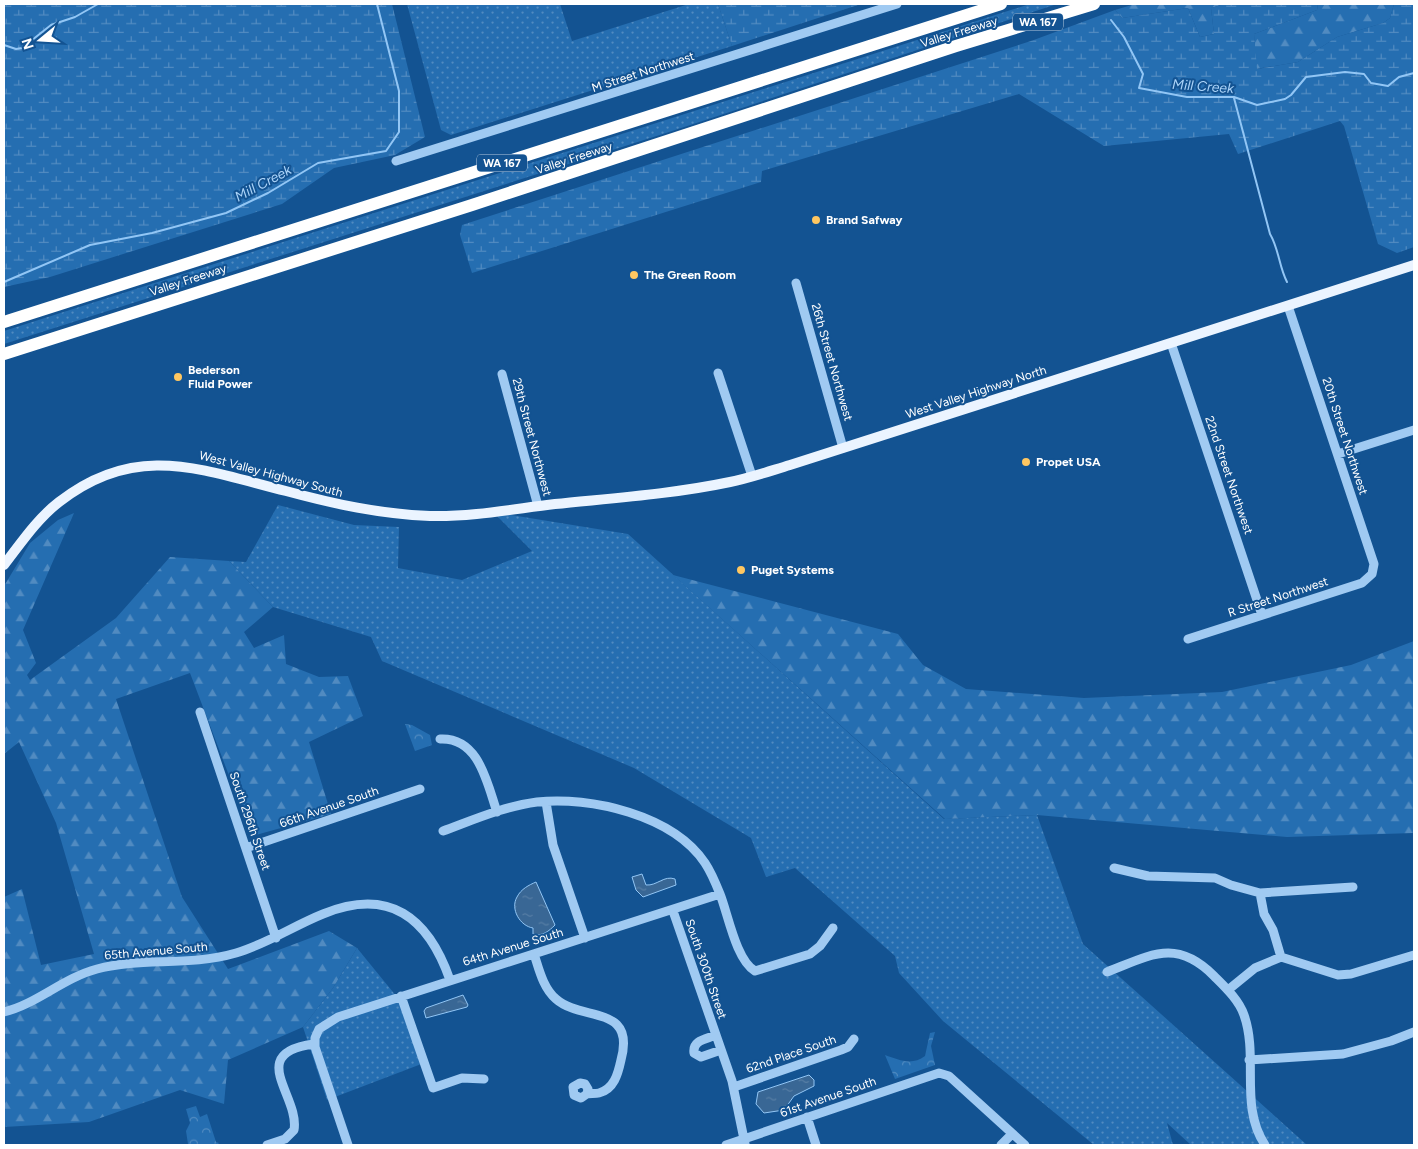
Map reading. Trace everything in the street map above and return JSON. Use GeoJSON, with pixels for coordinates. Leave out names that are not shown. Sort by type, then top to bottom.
{"type":"FeatureCollection","features":[{"type":"Feature","properties":{"kind":"highway","name":"Valley Freeway"},"geometry":{"type":"LineString","coordinates":[[4,322],[1001,4]]}},
{"type":"Feature","properties":{"kind":"highway","name":"Valley Freeway"},"geometry":{"type":"LineString","coordinates":[[4,354],[481,202],[956,46],[1094,4]]}},
{"type":"Feature","properties":{"kind":"main road","name":"West Valley Highway North"},"geometry":{"type":"LineString","coordinates":[[538,506],[687,489],[752,476],[1414,265]]}},
{"type":"Feature","properties":{"kind":"main road","name":"West Valley Highway South"},"geometry":{"type":"LineString","coordinates":[[4,565],[39,520],[70,494],[103,477],[146,466],[183,465],[212,470],[344,506],[400,515],[461,515],[538,506]]}},
{"type":"Feature","properties":{"kind":"street","name":"M Street Northwest"},"geometry":{"type":"LineString","coordinates":[[396,162],[897,4]]}},
{"type":"Feature","properties":{"kind":"street","name":"26th Street Northwest"},"geometry":{"type":"LineString","coordinates":[[796,284],[843,448]]}},
{"type":"Feature","properties":{"kind":"street","name":"20th Street Northwest"},"geometry":{"type":"LineString","coordinates":[[1288,306],[1374,564],[1372,574]]}},
{"type":"Feature","properties":{"kind":"street","name":"22nd Street Northwest"},"geometry":{"type":"LineString","coordinates":[[1171,343],[1262,615]]}},
{"type":"Feature","properties":{"kind":"street"},"geometry":{"type":"LineString","coordinates":[[718,373],[752,476]]}},
{"type":"Feature","properties":{"kind":"street","name":"29th Street Northwest"},"geometry":{"type":"LineString","coordinates":[[502,374],[538,506]]}},
{"type":"Feature","properties":{"kind":"street"},"geometry":{"type":"LineString","coordinates":[[1338,454],[1414,430]]}},
{"type":"Feature","properties":{"kind":"street","name":"R Street Northwest"},"geometry":{"type":"LineString","coordinates":[[1188,639],[1362,584],[1372,574]]}},
{"type":"Feature","properties":{"kind":"street","name":"South 296th Street"},"geometry":{"type":"LineString","coordinates":[[200,712],[276,938]]}},
{"type":"Feature","properties":{"kind":"street"},"geometry":{"type":"LineString","coordinates":[[440,739],[455,741],[476,757],[497,812]]}},
{"type":"Feature","properties":{"kind":"street","name":"66th Avenue South"},"geometry":{"type":"LineString","coordinates":[[246,848],[420,789]]}},
{"type":"Feature","properties":{"kind":"street"},"geometry":{"type":"LineString","coordinates":[[443,831],[497,812],[522,805],[546,802],[574,801],[644,817],[668,831],[704,862],[720,894],[744,963],[755,972],[810,954],[820,946],[833,928]]}},
{"type":"Feature","properties":{"kind":"street"},"geometry":{"type":"LineString","coordinates":[[546,802],[553,845],[585,938]]}},
{"type":"Feature","properties":{"kind":"street"},"geometry":{"type":"LineString","coordinates":[[1114,868],[1148,876],[1215,878],[1231,885],[1260,893],[1353,887]]}},
{"type":"Feature","properties":{"kind":"street"},"geometry":{"type":"LineString","coordinates":[[1260,893],[1264,914],[1273,930],[1281,957]]}},
{"type":"Feature","properties":{"kind":"street","name":"64th Avenue South"},"geometry":{"type":"LineString","coordinates":[[314,1044],[318,1032],[327,1022],[338,1016],[673,911],[720,894]]}},
{"type":"Feature","properties":{"kind":"street","name":"65th Avenue South"},"geometry":{"type":"LineString","coordinates":[[4,1012],[32,1001],[64,982],[96,969],[138,964],[205,961],[236,953],[276,938],[324,914],[362,904],[382,905],[399,910],[422,928],[439,952],[450,980]]}},
{"type":"Feature","properties":{"kind":"street","name":"South 300th Street"},"geometry":{"type":"LineString","coordinates":[[673,911],[734,1087],[745,1142]]}},
{"type":"Feature","properties":{"kind":"street"},"geometry":{"type":"LineString","coordinates":[[1108,972],[1162,953],[1181,953],[1194,959],[1228,990],[1244,1014],[1249,1035],[1253,1116],[1265,1145]]}},
{"type":"Feature","properties":{"kind":"street"},"geometry":{"type":"LineString","coordinates":[[534,954],[546,987],[556,999],[569,1007],[608,1019],[618,1026],[623,1035],[623,1055],[614,1082],[603,1092],[588,1094]]}},
{"type":"Feature","properties":{"kind":"street"},"geometry":{"type":"LineString","coordinates":[[1228,990],[1255,968],[1281,957],[1338,974],[1351,974],[1414,955]]}},
{"type":"Feature","properties":{"kind":"street"},"geometry":{"type":"LineString","coordinates":[[401,996],[433,1088],[462,1078],[484,1079]]}},
{"type":"Feature","properties":{"kind":"street"},"geometry":{"type":"LineString","coordinates":[[1249,1060],[1342,1054],[1391,1041],[1414,1032]]}},
{"type":"Feature","properties":{"kind":"street","name":"South 300th Street"},"geometry":{"type":"LineString","coordinates":[[716,1035],[696,1043],[693,1047],[694,1053],[701,1057],[721,1050]]}},
{"type":"Feature","properties":{"kind":"street","name":"62nd Place South"},"geometry":{"type":"LineString","coordinates":[[734,1087],[841,1050],[848,1047],[854,1039]]}},
{"type":"Feature","properties":{"kind":"street"},"geometry":{"type":"LineString","coordinates":[[267,1145],[285,1139],[294,1130],[295,1124],[279,1078],[282,1061],[290,1049],[314,1044],[348,1145]]}},
{"type":"Feature","properties":{"kind":"street","name":"61st Avenue South"},"geometry":{"type":"LineString","coordinates":[[726,1145],[745,1142],[807,1117],[939,1073],[949,1076],[1012,1134]]}},
{"type":"Feature","properties":{"kind":"street"},"geometry":{"type":"LineString","coordinates":[[807,1117],[816,1145]]}},
{"type":"Feature","properties":{"kind":"street"},"geometry":{"type":"LineString","coordinates":[[1001,1145],[1012,1134],[1025,1145]]}},
{"type":"Feature","properties":{"kind":"green space"},"geometry":{"type":"Polygon","coordinates":[[[4,4],[392,4],[425,137],[395,155],[334,168],[282,204],[50,277],[4,287],[4,4]]]}},
{"type":"Feature","properties":{"kind":"green space"},"geometry":{"type":"Polygon","coordinates":[[[407,4],[560,4],[572,41],[689,4],[718,4],[732,46],[451,135],[441,130],[407,4]]]}},
{"type":"Feature","properties":{"kind":"green space"},"geometry":{"type":"Polygon","coordinates":[[[718,4],[861,4],[732,46],[718,4]]]}},
{"type":"Feature","properties":{"kind":"green space"},"geometry":{"type":"Polygon","coordinates":[[[1030,4],[1057,4],[666,133],[4,344],[4,331],[1030,4]]]}},
{"type":"Feature","properties":{"kind":"green space"},"geometry":{"type":"Polygon","coordinates":[[[1135,4],[1224,4],[1211,8],[1214,34],[1200,37],[1188,8],[1122,18],[1115,10],[1135,4]]]}},
{"type":"Feature","properties":{"kind":"green space"},"geometry":{"type":"Polygon","coordinates":[[[1224,4],[1318,4],[1317,10],[1254,34],[1257,69],[1298,62],[1337,37],[1383,23],[1390,18],[1394,4],[1414,4],[1414,247],[1397,253],[1378,244],[1344,126],[1340,121],[1238,154],[1229,134],[1104,146],[1019,94],[762,171],[761,182],[472,273],[460,235],[462,225],[1031,41],[1115,10],[1122,18],[1188,8],[1200,37],[1214,34],[1211,8],[1224,4]]]}},
{"type":"Feature","properties":{"kind":"green space"},"geometry":{"type":"Polygon","coordinates":[[[1318,4],[1394,4],[1390,18],[1383,23],[1337,37],[1298,62],[1256,69],[1254,34],[1317,10],[1318,4]]]}},
{"type":"Feature","properties":{"kind":"green space"},"geometry":{"type":"Polygon","coordinates":[[[278,505],[354,525],[399,527],[398,568],[462,580],[532,551],[493,512],[628,534],[944,819],[1037,815],[1083,944],[1307,1145],[1191,1145],[1167,1123],[1173,1145],[1094,1145],[943,1021],[899,973],[895,956],[795,868],[766,877],[751,838],[634,768],[382,661],[371,637],[273,607],[229,561],[246,562],[278,505]]]}},
{"type":"Feature","properties":{"kind":"green space"},"geometry":{"type":"Polygon","coordinates":[[[74,513],[23,630],[36,663],[27,675],[30,680],[116,618],[170,557],[229,561],[273,607],[244,632],[254,648],[284,635],[286,664],[319,677],[348,676],[363,716],[309,742],[331,814],[252,836],[190,673],[116,699],[182,897],[228,969],[329,931],[357,948],[333,988],[303,1027],[228,1060],[224,1104],[180,1090],[89,1122],[4,1127],[4,897],[22,889],[41,965],[94,954],[56,823],[19,742],[4,754],[4,586],[30,543],[58,520],[74,513]]]}},
{"type":"Feature","properties":{"kind":"green space"},"geometry":{"type":"Polygon","coordinates":[[[673,575],[898,634],[923,665],[966,689],[1084,698],[1222,692],[1351,665],[1414,641],[1414,833],[1287,837],[1037,815],[945,819],[673,575]]]}},
{"type":"Feature","properties":{"kind":"green space"},"geometry":{"type":"Polygon","coordinates":[[[405,724],[412,725],[430,735],[432,745],[415,751],[405,724]]]}},
{"type":"Feature","properties":{"kind":"green space"},"geometry":{"type":"Polygon","coordinates":[[[357,948],[397,997],[424,1063],[327,1100],[303,1027],[333,988],[357,948]]]}},
{"type":"Feature","properties":{"kind":"green space"},"geometry":{"type":"Polygon","coordinates":[[[935,1032],[931,1046],[935,1065],[895,1079],[885,1055],[905,1061],[920,1059],[925,1056],[930,1033],[935,1032]]]}},
{"type":"Feature","properties":{"kind":"green space"},"geometry":{"type":"Polygon","coordinates":[[[196,1106],[200,1117],[207,1114],[216,1142],[219,1143],[217,1145],[188,1144],[186,1131],[190,1123],[186,1109],[196,1106]]]}},
{"type":"Feature","properties":{"kind":"water"},"geometry":{"type":"Polygon","coordinates":[[[642,874],[646,885],[671,878],[675,879],[676,885],[643,897],[636,890],[632,877],[642,874]]]}},
{"type":"Feature","properties":{"kind":"water"},"geometry":{"type":"Polygon","coordinates":[[[536,882],[555,925],[539,935],[533,934],[533,928],[528,927],[520,920],[515,907],[517,897],[521,892],[536,882]]]}},
{"type":"Feature","properties":{"kind":"water"},"geometry":{"type":"Polygon","coordinates":[[[463,995],[468,1005],[467,1007],[426,1018],[424,1011],[426,1008],[463,995]]]}},
{"type":"Feature","properties":{"kind":"water"},"geometry":{"type":"Polygon","coordinates":[[[809,1075],[814,1080],[814,1086],[794,1096],[784,1110],[764,1113],[756,1104],[758,1092],[809,1075]]]}},
{"type":"Feature","properties":{"kind":"waterway"},"geometry":{"type":"LineString","coordinates":[[4,45],[16,49],[22,48],[51,25],[75,17],[98,4]]}},
{"type":"Feature","properties":{"kind":"waterway","name":"Mill Creek"},"geometry":{"type":"LineString","coordinates":[[4,282],[90,245],[152,233],[226,213],[268,193],[318,163],[386,151],[399,132],[399,91],[377,4]]}},
{"type":"Feature","properties":{"kind":"waterway","name":"Mill Creek"},"geometry":{"type":"LineString","coordinates":[[1111,20],[1124,37],[1143,74],[1139,88],[1187,97],[1234,97],[1257,105],[1285,99],[1291,95],[1306,77],[1345,72],[1364,74],[1371,83],[1388,86],[1399,77],[1414,73]]}},
{"type":"Feature","properties":{"kind":"waterway"},"geometry":{"type":"LineString","coordinates":[[1234,98],[1270,234],[1287,282]]}},
{"type":"Feature","properties":{"kind":"place","name":"Brand Safway"},"geometry":{"type":"Point","coordinates":[816,220]}},
{"type":"Feature","properties":{"kind":"place","name":"The Green Room"},"geometry":{"type":"Point","coordinates":[634,275]}},
{"type":"Feature","properties":{"kind":"place","name":"Bederson Fluid Power"},"geometry":{"type":"Point","coordinates":[178,377]}},
{"type":"Feature","properties":{"kind":"place","name":"Propet USA"},"geometry":{"type":"Point","coordinates":[1026,462]}},
{"type":"Feature","properties":{"kind":"place","name":"Puget Systems"},"geometry":{"type":"Point","coordinates":[741,570]}}]}
